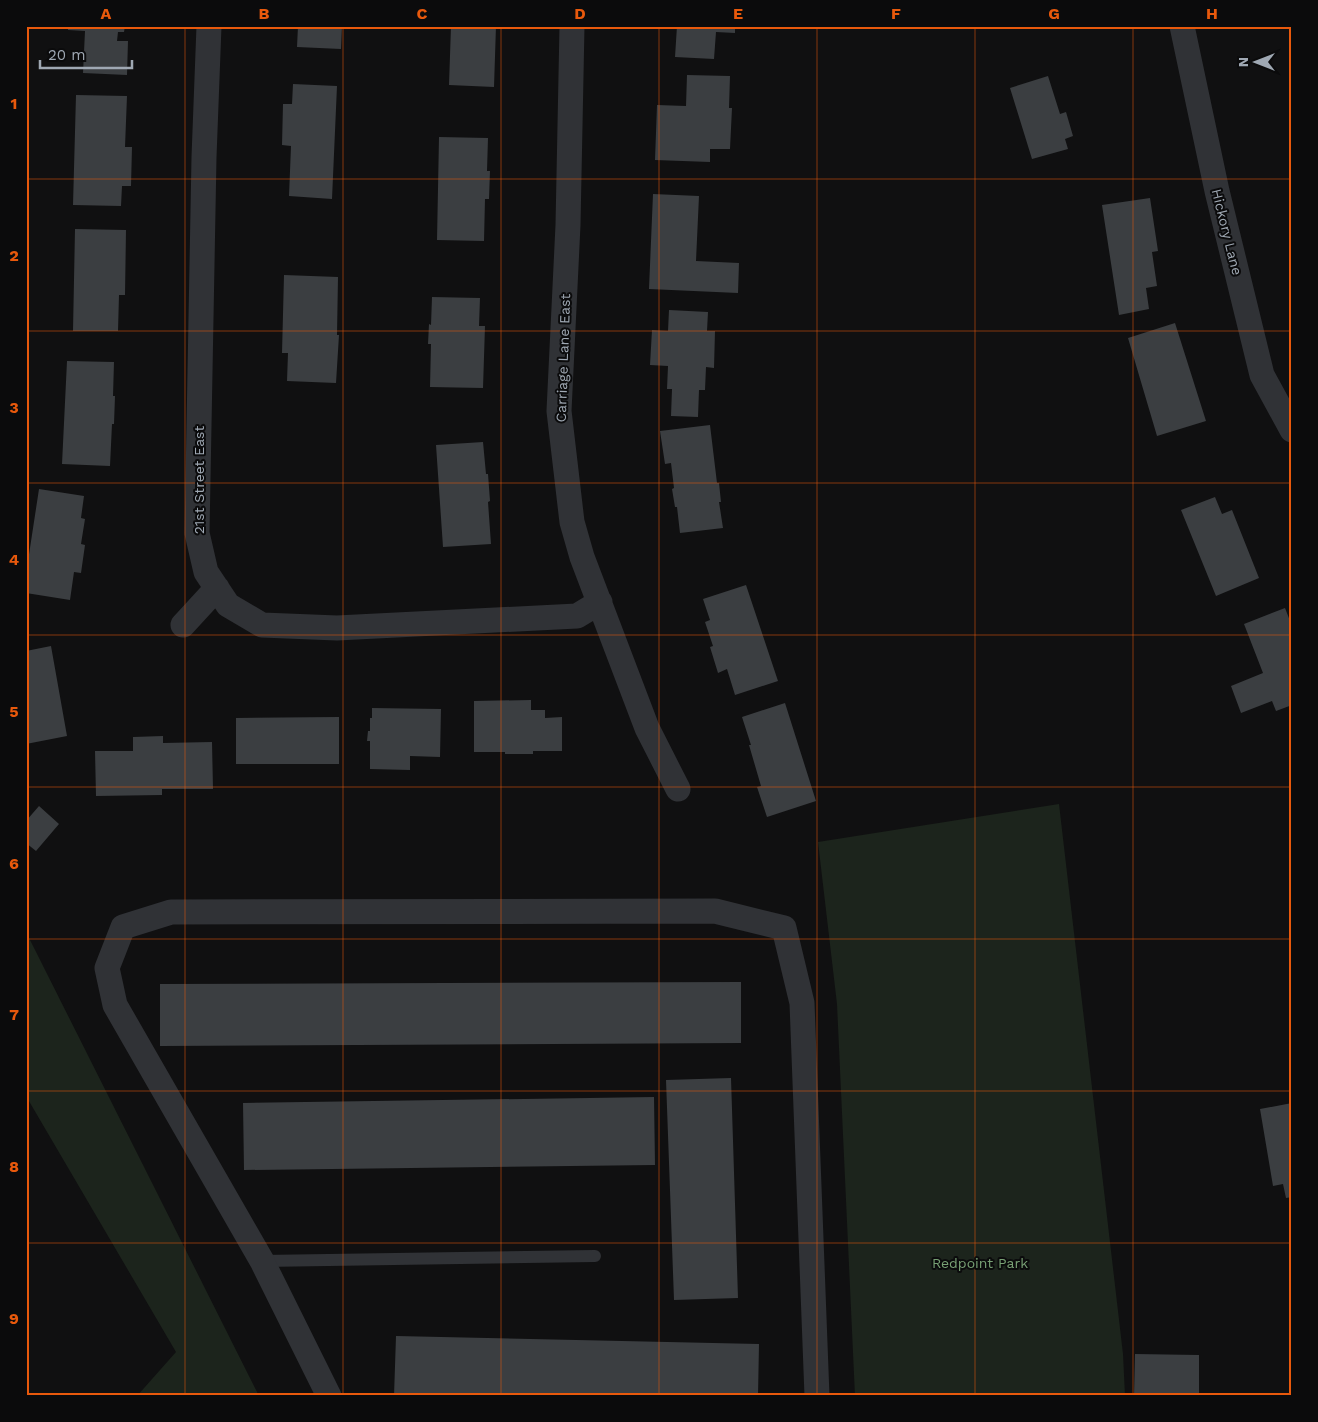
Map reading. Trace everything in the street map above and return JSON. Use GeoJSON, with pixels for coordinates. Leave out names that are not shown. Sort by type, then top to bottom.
{"type":"FeatureCollection","features":[{"type":"Feature","properties":{"kind":"street","name":"21st Street East"},"geometry":{"type":"LineString","coordinates":[[209,26],[204,167],[197,533],[206,572],[228,605],[262,625],[337,628],[577,616],[600,602]]}},
{"type":"Feature","properties":{"kind":"street","name":"Carriage Lane East"},"geometry":{"type":"LineString","coordinates":[[572,26],[568,225],[559,411],[572,522],[582,557],[647,728],[678,788]]}},
{"type":"Feature","properties":{"kind":"street","name":"Hickory Lane"},"geometry":{"type":"LineString","coordinates":[[1182,26],[1217,191],[1262,375],[1292,430]]}},
{"type":"Feature","properties":{"kind":"street"},"geometry":{"type":"LineString","coordinates":[[184,625],[217,588]]}},
{"type":"Feature","properties":{"kind":"street"},"geometry":{"type":"LineString","coordinates":[[330,1396],[262,1261],[115,1005],[107,968],[123,926],[171,912],[715,911],[784,928],[802,1003],[817,1396]]}},
{"type":"Feature","properties":{"kind":"lane"},"geometry":{"type":"LineString","coordinates":[[262,1261],[595,1256]]}},
{"type":"Feature","properties":{"kind":"green space","name":"Redpoint Park"},"geometry":{"type":"Polygon","coordinates":[[[1059,804],[1123,1354],[1125,1396],[855,1396],[837,1004],[818,842],[1059,804]]]}},
{"type":"Feature","properties":{"kind":"green space"},"geometry":{"type":"Polygon","coordinates":[[[26,932],[259,1396],[137,1396],[176,1352],[26,1096],[26,932]]]}},
{"type":"Feature","properties":{"kind":"building"},"geometry":{"type":"Polygon","coordinates":[[[68,26],[125,26],[124,32],[118,32],[117,41],[128,41],[127,75],[83,73],[85,31],[68,30],[68,26]]]}},
{"type":"Feature","properties":{"kind":"building"},"geometry":{"type":"Polygon","coordinates":[[[298,26],[342,26],[341,49],[297,47],[298,26]]]}},
{"type":"Feature","properties":{"kind":"building"},"geometry":{"type":"Polygon","coordinates":[[[451,26],[496,26],[494,87],[449,85],[451,26]]]}},
{"type":"Feature","properties":{"kind":"building"},"geometry":{"type":"Polygon","coordinates":[[[677,26],[735,26],[735,33],[716,32],[714,59],[675,57],[677,26]]]}},
{"type":"Feature","properties":{"kind":"building"},"geometry":{"type":"Polygon","coordinates":[[[687,75],[730,76],[729,108],[732,108],[730,149],[710,149],[710,162],[655,160],[657,105],[686,106],[687,75]]]}},
{"type":"Feature","properties":{"kind":"building"},"geometry":{"type":"Polygon","coordinates":[[[1048,76],[1060,114],[1066,112],[1073,136],[1065,139],[1068,149],[1032,159],[1010,88],[1048,76]]]}},
{"type":"Feature","properties":{"kind":"building"},"geometry":{"type":"Polygon","coordinates":[[[293,84],[337,86],[332,199],[289,196],[291,146],[282,145],[283,104],[292,104],[293,84]]]}},
{"type":"Feature","properties":{"kind":"building"},"geometry":{"type":"Polygon","coordinates":[[[76,95],[127,96],[125,147],[132,147],[131,186],[122,186],[121,206],[73,205],[76,95]]]}},
{"type":"Feature","properties":{"kind":"building"},"geometry":{"type":"Polygon","coordinates":[[[439,137],[488,138],[487,171],[490,171],[489,199],[485,199],[484,241],[437,240],[439,137]]]}},
{"type":"Feature","properties":{"kind":"building"},"geometry":{"type":"Polygon","coordinates":[[[653,194],[699,196],[696,261],[739,263],[738,293],[649,289],[653,194]]]}},
{"type":"Feature","properties":{"kind":"building"},"geometry":{"type":"Polygon","coordinates":[[[1150,198],[1158,251],[1152,252],[1157,286],[1146,288],[1149,309],[1119,315],[1102,205],[1150,198]]]}},
{"type":"Feature","properties":{"kind":"building"},"geometry":{"type":"Polygon","coordinates":[[[75,229],[126,230],[125,295],[119,295],[118,331],[73,331],[75,229]]]}},
{"type":"Feature","properties":{"kind":"building"},"geometry":{"type":"Polygon","coordinates":[[[284,275],[338,277],[337,335],[339,335],[336,383],[287,381],[288,353],[282,353],[284,275]]]}},
{"type":"Feature","properties":{"kind":"building"},"geometry":{"type":"Polygon","coordinates":[[[432,297],[480,298],[479,326],[485,326],[483,388],[430,387],[431,344],[428,344],[432,297]]]}},
{"type":"Feature","properties":{"kind":"building"},"geometry":{"type":"Polygon","coordinates":[[[669,310],[708,312],[707,331],[715,331],[714,368],[706,367],[705,390],[699,390],[698,417],[671,416],[672,389],[667,389],[668,366],[650,365],[652,330],[668,331],[669,310]]]}},
{"type":"Feature","properties":{"kind":"building"},"geometry":{"type":"Polygon","coordinates":[[[1175,323],[1206,421],[1157,436],[1128,338],[1175,323]]]}},
{"type":"Feature","properties":{"kind":"building"},"geometry":{"type":"Polygon","coordinates":[[[67,361],[114,362],[114,424],[112,424],[110,466],[62,464],[67,361]]]}},
{"type":"Feature","properties":{"kind":"building"},"geometry":{"type":"Polygon","coordinates":[[[710,425],[717,483],[719,483],[721,502],[719,502],[723,528],[680,533],[677,507],[675,507],[672,489],[674,488],[671,463],[665,464],[660,431],[710,425]]]}},
{"type":"Feature","properties":{"kind":"building"},"geometry":{"type":"Polygon","coordinates":[[[483,442],[486,474],[488,474],[491,544],[443,547],[436,445],[483,442]]]}},
{"type":"Feature","properties":{"kind":"building"},"geometry":{"type":"Polygon","coordinates":[[[39,489],[84,496],[81,518],[85,519],[81,544],[85,545],[81,573],[74,572],[70,600],[26,593],[26,574],[39,489]]]}},
{"type":"Feature","properties":{"kind":"building"},"geometry":{"type":"Polygon","coordinates":[[[1215,497],[1222,514],[1232,510],[1259,578],[1216,596],[1181,510],[1215,497]]]}},
{"type":"Feature","properties":{"kind":"building"},"geometry":{"type":"Polygon","coordinates":[[[746,585],[778,681],[735,695],[727,669],[718,673],[710,647],[713,646],[705,622],[710,620],[703,599],[746,585]]]}},
{"type":"Feature","properties":{"kind":"building"},"geometry":{"type":"Polygon","coordinates":[[[1285,608],[1292,626],[1292,705],[1276,711],[1272,701],[1241,713],[1231,686],[1263,673],[1244,624],[1285,608]]]}},
{"type":"Feature","properties":{"kind":"building"},"geometry":{"type":"Polygon","coordinates":[[[51,646],[67,736],[26,744],[26,651],[51,646]]]}},
{"type":"Feature","properties":{"kind":"building"},"geometry":{"type":"Polygon","coordinates":[[[531,700],[531,710],[545,710],[545,718],[562,717],[562,751],[533,751],[533,754],[474,752],[474,701],[531,700]]]}},
{"type":"Feature","properties":{"kind":"building"},"geometry":{"type":"Polygon","coordinates":[[[785,703],[816,801],[767,817],[757,787],[761,786],[742,717],[785,703]]]}},
{"type":"Feature","properties":{"kind":"building"},"geometry":{"type":"Polygon","coordinates":[[[372,708],[441,709],[440,757],[410,756],[410,770],[370,769],[370,741],[367,741],[372,708]]]}},
{"type":"Feature","properties":{"kind":"building"},"geometry":{"type":"Polygon","coordinates":[[[339,717],[339,764],[236,764],[236,718],[339,717]]]}},
{"type":"Feature","properties":{"kind":"building"},"geometry":{"type":"Polygon","coordinates":[[[163,736],[163,743],[212,742],[213,789],[162,789],[162,795],[96,796],[95,751],[133,751],[133,737],[163,736]]]}},
{"type":"Feature","properties":{"kind":"building"},"geometry":{"type":"Polygon","coordinates":[[[39,806],[59,824],[36,851],[26,843],[26,821],[39,806]]]}},
{"type":"Feature","properties":{"kind":"building"},"geometry":{"type":"Polygon","coordinates":[[[741,982],[741,1043],[160,1046],[160,984],[741,982]]]}},
{"type":"Feature","properties":{"kind":"building"},"geometry":{"type":"Polygon","coordinates":[[[731,1078],[738,1298],[674,1300],[666,1080],[731,1078]]]}},
{"type":"Feature","properties":{"kind":"building"},"geometry":{"type":"Polygon","coordinates":[[[654,1097],[655,1165],[244,1170],[243,1103],[654,1097]]]}},
{"type":"Feature","properties":{"kind":"building"},"geometry":{"type":"Polygon","coordinates":[[[1292,1103],[1292,1197],[1286,1198],[1283,1184],[1273,1186],[1260,1109],[1292,1103]]]}},
{"type":"Feature","properties":{"kind":"building"},"geometry":{"type":"Polygon","coordinates":[[[396,1336],[759,1344],[758,1396],[394,1396],[396,1336]]]}},
{"type":"Feature","properties":{"kind":"building"},"geometry":{"type":"Polygon","coordinates":[[[1135,1354],[1199,1355],[1199,1396],[1134,1396],[1135,1354]]]}}]}
